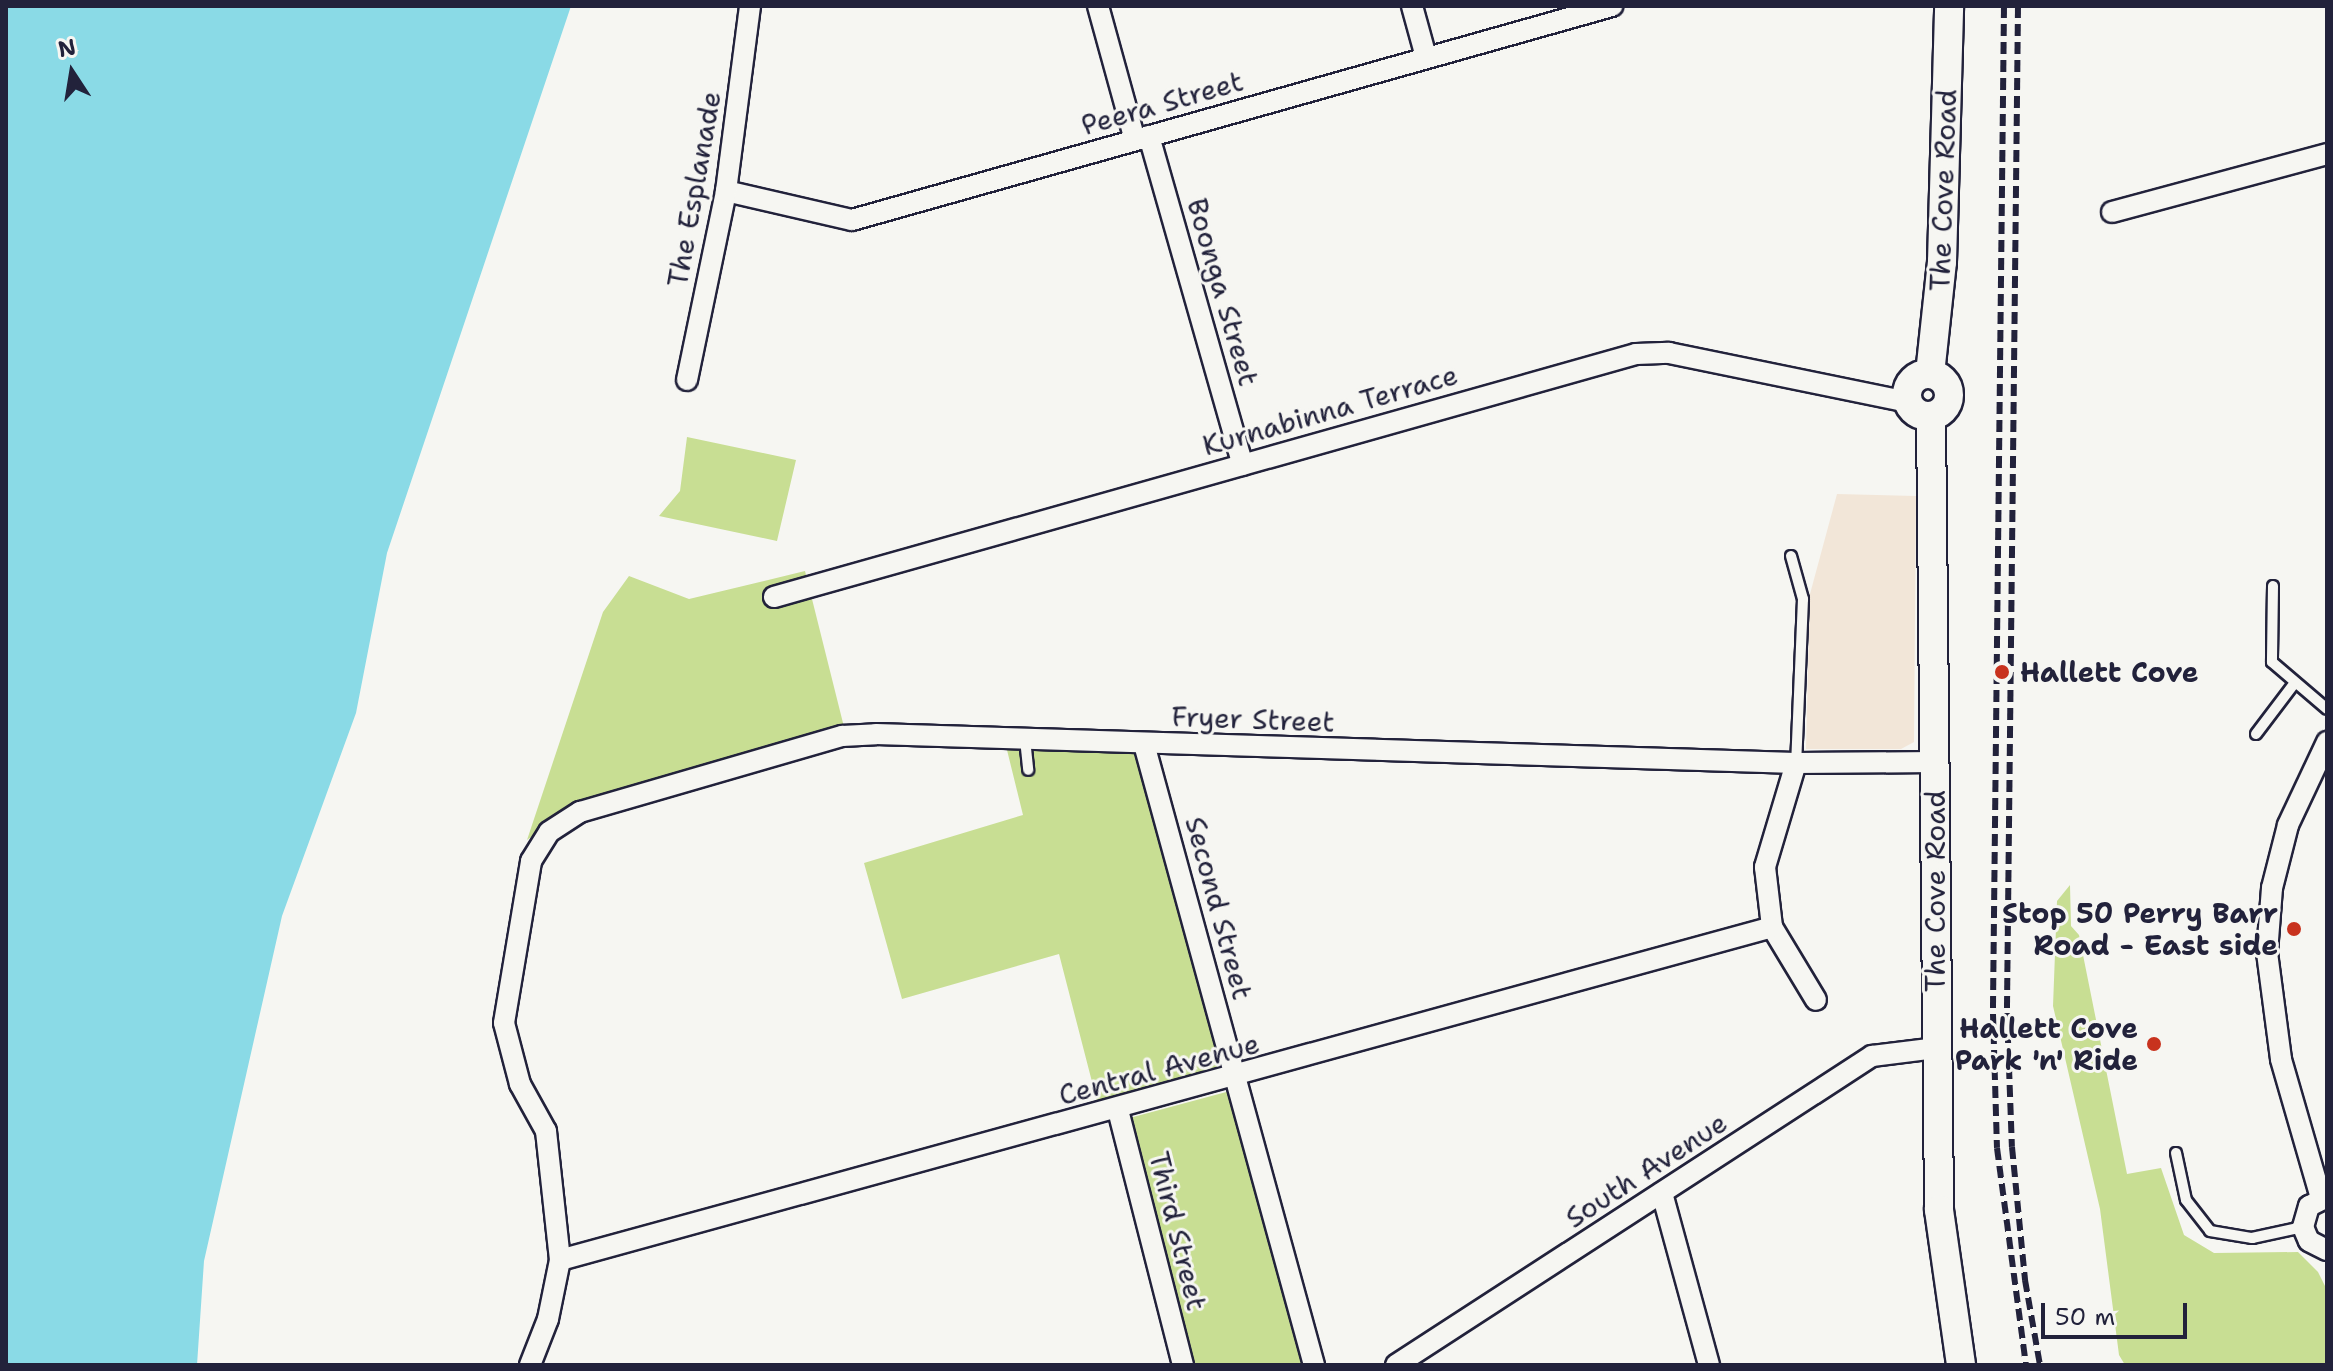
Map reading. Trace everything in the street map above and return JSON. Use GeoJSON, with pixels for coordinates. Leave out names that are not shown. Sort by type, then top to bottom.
{"type":"FeatureCollection","features":[{"type":"Feature","properties":{"kind":"street","name":"The Esplanade"},"geometry":{"type":"LineString","coordinates":[[687,380],[726,191],[750,6]]}},
{"type":"Feature","properties":{"kind":"street","name":"Boonga Street"},"geometry":{"type":"LineString","coordinates":[[1098,6],[1243,465]]}},
{"type":"Feature","properties":{"kind":"street"},"geometry":{"type":"LineString","coordinates":[[1412,6],[1426,57]]}},
{"type":"Feature","properties":{"kind":"street","name":"Peera Street"},"geometry":{"type":"LineString","coordinates":[[726,191],[852,220],[1612,6]]}},
{"type":"Feature","properties":{"kind":"street","name":"The Cove Road"},"geometry":{"type":"LineString","coordinates":[[1949,6],[1942,262],[1930,374],[1942,379],[1950,397],[1944,410],[1920,409],[1935,762],[1939,1210],[1961,1365]]}},
{"type":"Feature","properties":{"kind":"street"},"geometry":{"type":"LineString","coordinates":[[2112,212],[2327,154]]}},
{"type":"Feature","properties":{"kind":"street","name":"Kurnabinna Terrace"},"geometry":{"type":"LineString","coordinates":[[774,597],[1527,382],[1652,352],[1920,409]]}},
{"type":"Feature","properties":{"kind":"street","name":"Fryer Street"},"geometry":{"type":"LineString","coordinates":[[530,1365],[548,1319],[560,1260],[546,1131],[520,1084],[504,1023],[531,861],[549,832],[580,812],[842,736],[1796,763],[1935,762]]}},
{"type":"Feature","properties":{"kind":"street"},"geometry":{"type":"LineString","coordinates":[[2327,742],[2288,825],[2272,888],[2267,953],[2281,1059],[2324,1197],[2309,1206],[2303,1227],[2309,1241],[2327,1250]]}},
{"type":"Feature","properties":{"kind":"street","name":"Second Street"},"geometry":{"type":"LineString","coordinates":[[1144,744],[1314,1365]]}},
{"type":"Feature","properties":{"kind":"street"},"geometry":{"type":"LineString","coordinates":[[1796,763],[1765,867],[1772,927],[1816,1000]]}},
{"type":"Feature","properties":{"kind":"street","name":"Central Avenue"},"geometry":{"type":"LineString","coordinates":[[560,1260],[1118,1110],[1772,927]]}},
{"type":"Feature","properties":{"kind":"street","name":"South Avenue"},"geometry":{"type":"LineString","coordinates":[[1396,1365],[1872,1056],[1936,1048]]}},
{"type":"Feature","properties":{"kind":"street","name":"Third Street"},"geometry":{"type":"LineString","coordinates":[[1118,1110],[1183,1365]]}},
{"type":"Feature","properties":{"kind":"street"},"geometry":{"type":"LineString","coordinates":[[1662,1193],[1709,1365]]}},
{"type":"Feature","properties":{"kind":"lane"},"geometry":{"type":"LineString","coordinates":[[1791,556],[1803,599],[1796,763]]}},
{"type":"Feature","properties":{"kind":"lane"},"geometry":{"type":"LineString","coordinates":[[2273,586],[2272,662],[2294,684],[2327,709]]}},
{"type":"Feature","properties":{"kind":"lane"},"geometry":{"type":"LineString","coordinates":[[2256,734],[2294,684]]}},
{"type":"Feature","properties":{"kind":"lane"},"geometry":{"type":"LineString","coordinates":[[1025,739],[1028,770]]}},
{"type":"Feature","properties":{"kind":"lane"},"geometry":{"type":"LineString","coordinates":[[2176,1153],[2186,1200],[2210,1231],[2252,1238],[2303,1227]]}},
{"type":"Feature","properties":{"kind":"shaded area"},"geometry":{"type":"Polygon","coordinates":[[[1837,494],[1916,496],[1914,742],[1901,749],[1806,749],[1810,594],[1837,494]]]}},
{"type":"Feature","properties":{"kind":"green space"},"geometry":{"type":"Polygon","coordinates":[[[687,437],[796,460],[777,541],[659,516],[680,491],[687,437]]]}},
{"type":"Feature","properties":{"kind":"green space"},"geometry":{"type":"Polygon","coordinates":[[[805,571],[844,727],[579,803],[527,840],[603,612],[629,576],[689,599],[805,571]]]}},
{"type":"Feature","properties":{"kind":"green space"},"geometry":{"type":"Polygon","coordinates":[[[1007,750],[1136,753],[1220,1059],[1215,1071],[1098,1105],[1059,954],[902,999],[864,863],[1023,815],[1007,750]]]}},
{"type":"Feature","properties":{"kind":"green space"},"geometry":{"type":"Polygon","coordinates":[[[2070,885],[2071,926],[2079,935],[2127,1174],[2161,1168],[2184,1235],[2214,1253],[2298,1252],[2318,1272],[2327,1290],[2327,1365],[2125,1365],[2119,1355],[2100,1209],[2053,1006],[2057,901],[2070,885]]]}},
{"type":"Feature","properties":{"kind":"green space"},"geometry":{"type":"Polygon","coordinates":[[[1230,1091],[1303,1365],[1194,1365],[1128,1118],[1230,1091]]]}},
{"type":"Feature","properties":{"kind":"water"},"geometry":{"type":"Polygon","coordinates":[[[6,6],[571,6],[387,553],[356,713],[282,916],[204,1261],[197,1365],[6,1365],[6,6]]]}},
{"type":"Feature","properties":{"kind":"railway"},"geometry":{"type":"LineString","coordinates":[[2004,6],[1993,1014],[1997,1148],[2026,1365]]}},
{"type":"Feature","properties":{"kind":"railway"},"geometry":{"type":"LineString","coordinates":[[2018,6],[2007,1013],[2012,1147],[2025,1280],[2040,1365]]}},
{"type":"Feature","properties":{"kind":"place","name":"Hallett Cove"},"geometry":{"type":"Point","coordinates":[2002,672]}},
{"type":"Feature","properties":{"kind":"place","name":"Stop 50 Perry Barr Road - East side"},"geometry":{"type":"Point","coordinates":[2294,929]}},
{"type":"Feature","properties":{"kind":"place","name":"Hallett Cove Park 'n' Ride"},"geometry":{"type":"Point","coordinates":[2154,1044]}}]}
